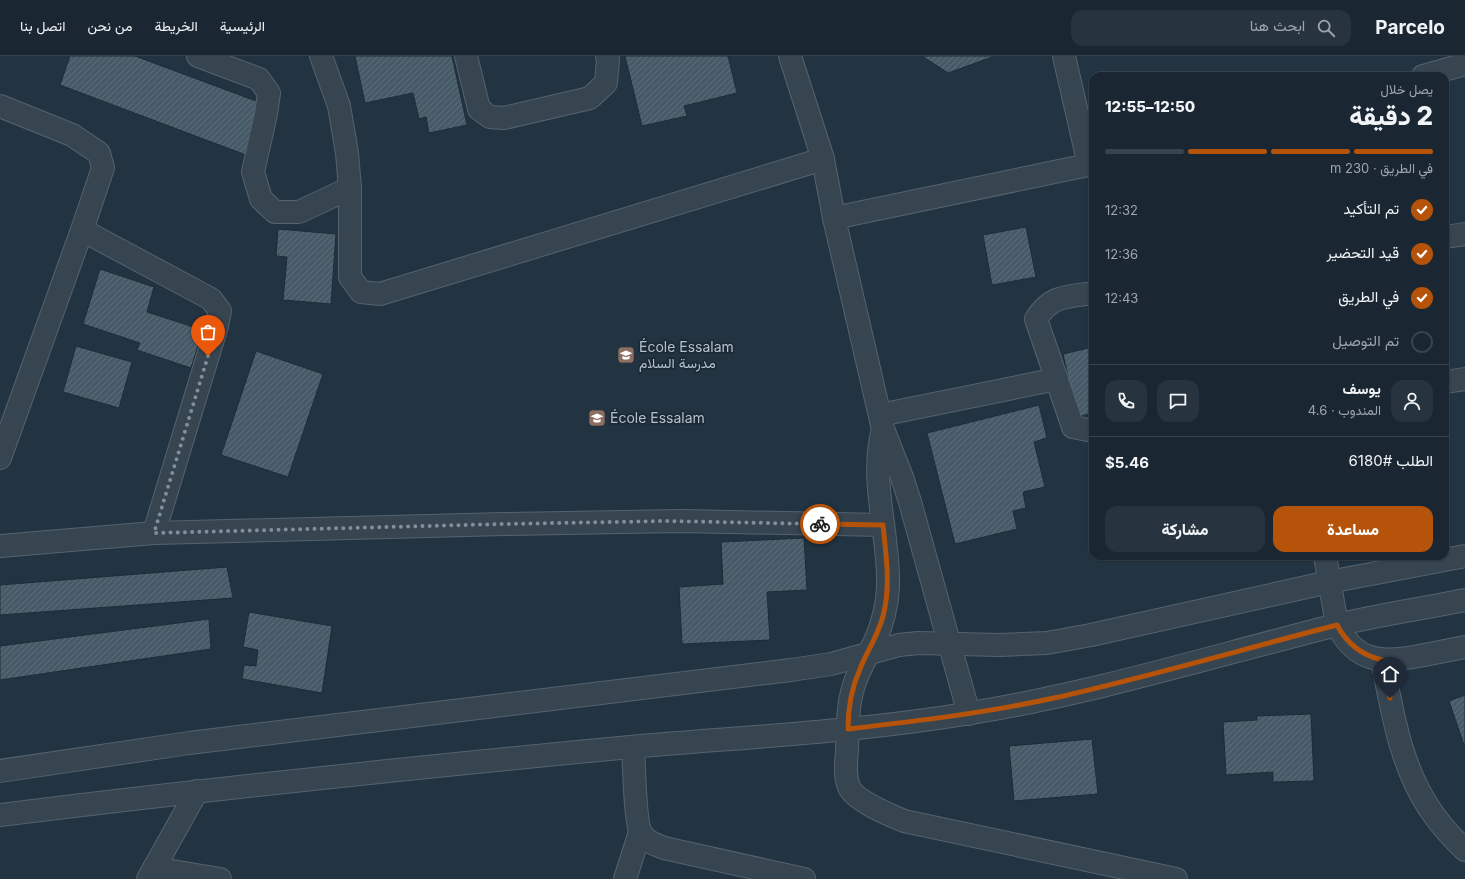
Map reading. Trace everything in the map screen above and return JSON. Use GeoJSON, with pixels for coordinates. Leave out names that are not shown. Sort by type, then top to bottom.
{"type":"FeatureCollection","features":[{"type":"Feature","properties":{"kind":"street"},"geometry":{"type":"LineString","coordinates":[[198,56],[259,79],[269,92],[266,114],[253,172],[261,199],[275,212],[299,212],[350,188]]}},
{"type":"Feature","properties":{"kind":"street"},"geometry":{"type":"LineString","coordinates":[[321,56],[339,106],[347,153],[350,188],[350,277],[361,292],[380,294],[823,159]]}},
{"type":"Feature","properties":{"kind":"street"},"geometry":{"type":"LineString","coordinates":[[466,56],[479,109],[490,117],[504,118],[590,98],[606,83],[608,59],[606,56]]}},
{"type":"Feature","properties":{"kind":"street"},"geometry":{"type":"LineString","coordinates":[[790,56],[823,159],[834,218],[881,422],[902,477],[969,714]]}},
{"type":"Feature","properties":{"kind":"street"},"geometry":{"type":"LineString","coordinates":[[1064,56],[1089,156]]}},
{"type":"Feature","properties":{"kind":"street"},"geometry":{"type":"LineString","coordinates":[[1433,72],[1458,63]]}},
{"type":"Feature","properties":{"kind":"street"},"geometry":{"type":"LineString","coordinates":[[0,106],[72,135],[99,153],[103,168],[0,458]]}},
{"type":"Feature","properties":{"kind":"street"},"geometry":{"type":"LineString","coordinates":[[834,218],[1089,164]]}},
{"type":"Feature","properties":{"kind":"street"},"geometry":{"type":"LineString","coordinates":[[82,230],[211,299],[220,311],[217,326],[154,533]]}},
{"type":"Feature","properties":{"kind":"street"},"geometry":{"type":"LineString","coordinates":[[1449,236],[1465,234]]}},
{"type":"Feature","properties":{"kind":"street"},"geometry":{"type":"LineString","coordinates":[[1089,294],[1056,299],[1042,309],[1036,319],[1073,428],[1089,430]]}},
{"type":"Feature","properties":{"kind":"street"},"geometry":{"type":"LineString","coordinates":[[881,422],[1057,379]]}},
{"type":"Feature","properties":{"kind":"street"},"geometry":{"type":"LineString","coordinates":[[1449,381],[1465,379]]}},
{"type":"Feature","properties":{"kind":"street"},"geometry":{"type":"LineString","coordinates":[[881,422],[878,457],[878,484],[888,588],[880,629],[860,668],[853,688],[848,714],[845,772],[850,789],[866,803],[898,819],[912,823],[1176,879]]}},
{"type":"Feature","properties":{"kind":"street"},"geometry":{"type":"LineString","coordinates":[[0,546],[154,533],[504,524],[681,521],[883,525]]}},
{"type":"Feature","properties":{"kind":"street"},"geometry":{"type":"LineString","coordinates":[[1449,559],[1465,556]]}},
{"type":"Feature","properties":{"kind":"street"},"geometry":{"type":"LineString","coordinates":[[1326,560],[1337,625],[1342,634],[1355,649],[1364,654],[1382,660],[1399,659],[1465,647]]}},
{"type":"Feature","properties":{"kind":"street"},"geometry":{"type":"LineString","coordinates":[[0,771],[189,743],[791,670],[831,664],[918,642],[999,645],[1047,643],[1091,635],[1329,582],[1444,560]]}},
{"type":"Feature","properties":{"kind":"street"},"geometry":{"type":"LineString","coordinates":[[0,815],[196,791],[633,747],[848,729],[969,714],[1053,698],[1118,683],[1337,625],[1465,600]]}},
{"type":"Feature","properties":{"kind":"street"},"geometry":{"type":"LineString","coordinates":[[1382,660],[1395,724],[1408,768],[1429,809],[1465,850]]}},
{"type":"Feature","properties":{"kind":"street"},"geometry":{"type":"LineString","coordinates":[[625,879],[640,832],[637,816],[633,747]]}},
{"type":"Feature","properties":{"kind":"street"},"geometry":{"type":"LineString","coordinates":[[196,791],[151,873],[220,879]]}},
{"type":"Feature","properties":{"kind":"street"},"geometry":{"type":"LineString","coordinates":[[640,832],[649,842],[664,848],[804,879]]}},
{"type":"Feature","properties":{"kind":"building"},"geometry":{"type":"Polygon","coordinates":[[[70,56],[135,56],[264,104],[246,155],[60,85],[70,56]]]}},
{"type":"Feature","properties":{"kind":"building"},"geometry":{"type":"Polygon","coordinates":[[[355,56],[452,56],[467,125],[429,133],[426,117],[419,119],[413,93],[365,103],[355,56]]]}},
{"type":"Feature","properties":{"kind":"building"},"geometry":{"type":"Polygon","coordinates":[[[625,56],[728,56],[737,93],[684,106],[687,116],[642,126],[625,56]]]}},
{"type":"Feature","properties":{"kind":"building"},"geometry":{"type":"Polygon","coordinates":[[[922,56],[995,56],[948,73],[922,56]]]}},
{"type":"Feature","properties":{"kind":"building"},"geometry":{"type":"Polygon","coordinates":[[[1026,227],[1036,277],[992,285],[983,235],[1026,227]]]}},
{"type":"Feature","properties":{"kind":"building"},"geometry":{"type":"Polygon","coordinates":[[[278,229],[336,234],[331,304],[283,300],[287,257],[276,256],[278,229]]]}},
{"type":"Feature","properties":{"kind":"building"},"geometry":{"type":"Polygon","coordinates":[[[100,269],[154,287],[147,312],[203,330],[191,368],[137,350],[140,343],[83,324],[100,269]]]}},
{"type":"Feature","properties":{"kind":"building"},"geometry":{"type":"Polygon","coordinates":[[[76,346],[132,362],[119,408],[63,392],[76,346]]]}},
{"type":"Feature","properties":{"kind":"building"},"geometry":{"type":"Polygon","coordinates":[[[1089,348],[1089,414],[1077,417],[1063,354],[1089,348]]]}},
{"type":"Feature","properties":{"kind":"building"},"geometry":{"type":"Polygon","coordinates":[[[256,351],[323,374],[288,477],[221,455],[256,351]]]}},
{"type":"Feature","properties":{"kind":"building"},"geometry":{"type":"Polygon","coordinates":[[[1039,405],[1047,438],[1034,442],[1045,487],[1023,492],[1026,508],[1013,511],[1017,529],[955,544],[927,433],[1039,405]]]}},
{"type":"Feature","properties":{"kind":"building"},"geometry":{"type":"Polygon","coordinates":[[[804,538],[807,590],[767,592],[770,640],[682,644],[679,587],[723,584],[721,542],[804,538]]]}},
{"type":"Feature","properties":{"kind":"building"},"geometry":{"type":"Polygon","coordinates":[[[227,567],[233,598],[0,615],[0,585],[227,567]]]}},
{"type":"Feature","properties":{"kind":"building"},"geometry":{"type":"Polygon","coordinates":[[[249,612],[332,626],[322,693],[242,679],[244,665],[256,666],[258,650],[243,647],[249,612]]]}},
{"type":"Feature","properties":{"kind":"building"},"geometry":{"type":"Polygon","coordinates":[[[209,619],[211,649],[0,680],[0,646],[209,619]]]}},
{"type":"Feature","properties":{"kind":"building"},"geometry":{"type":"Polygon","coordinates":[[[1465,695],[1465,748],[1449,701],[1465,695]]]}},
{"type":"Feature","properties":{"kind":"building"},"geometry":{"type":"Polygon","coordinates":[[[1311,714],[1314,781],[1273,782],[1273,772],[1226,775],[1223,722],[1257,720],[1257,716],[1311,714]]]}},
{"type":"Feature","properties":{"kind":"building"},"geometry":{"type":"Polygon","coordinates":[[[1092,739],[1098,794],[1014,801],[1009,746],[1092,739]]]}},
{"type":"Feature","properties":{"kind":"way so far"},"geometry":{"type":"LineString","coordinates":[[208,356],[154,533],[666,521],[820,524]]}},
{"type":"Feature","properties":{"kind":"place","name":"École Essalam مدرسة السلام"},"geometry":{"type":"Point","coordinates":[626,355]}},
{"type":"Feature","properties":{"kind":"place","name":"École Essalam"},"geometry":{"type":"Point","coordinates":[597,418]}},
{"type":"Feature","properties":{"kind":"route"},"geometry":{"type":"LineString","coordinates":[[820,524],[883,525],[888,588],[886,603],[880,629],[854,682],[850,698],[848,729],[969,714],[1053,698],[1118,683],[1337,625],[1342,634],[1355,649],[1373,658],[1382,660],[1390,698]]}}]}
